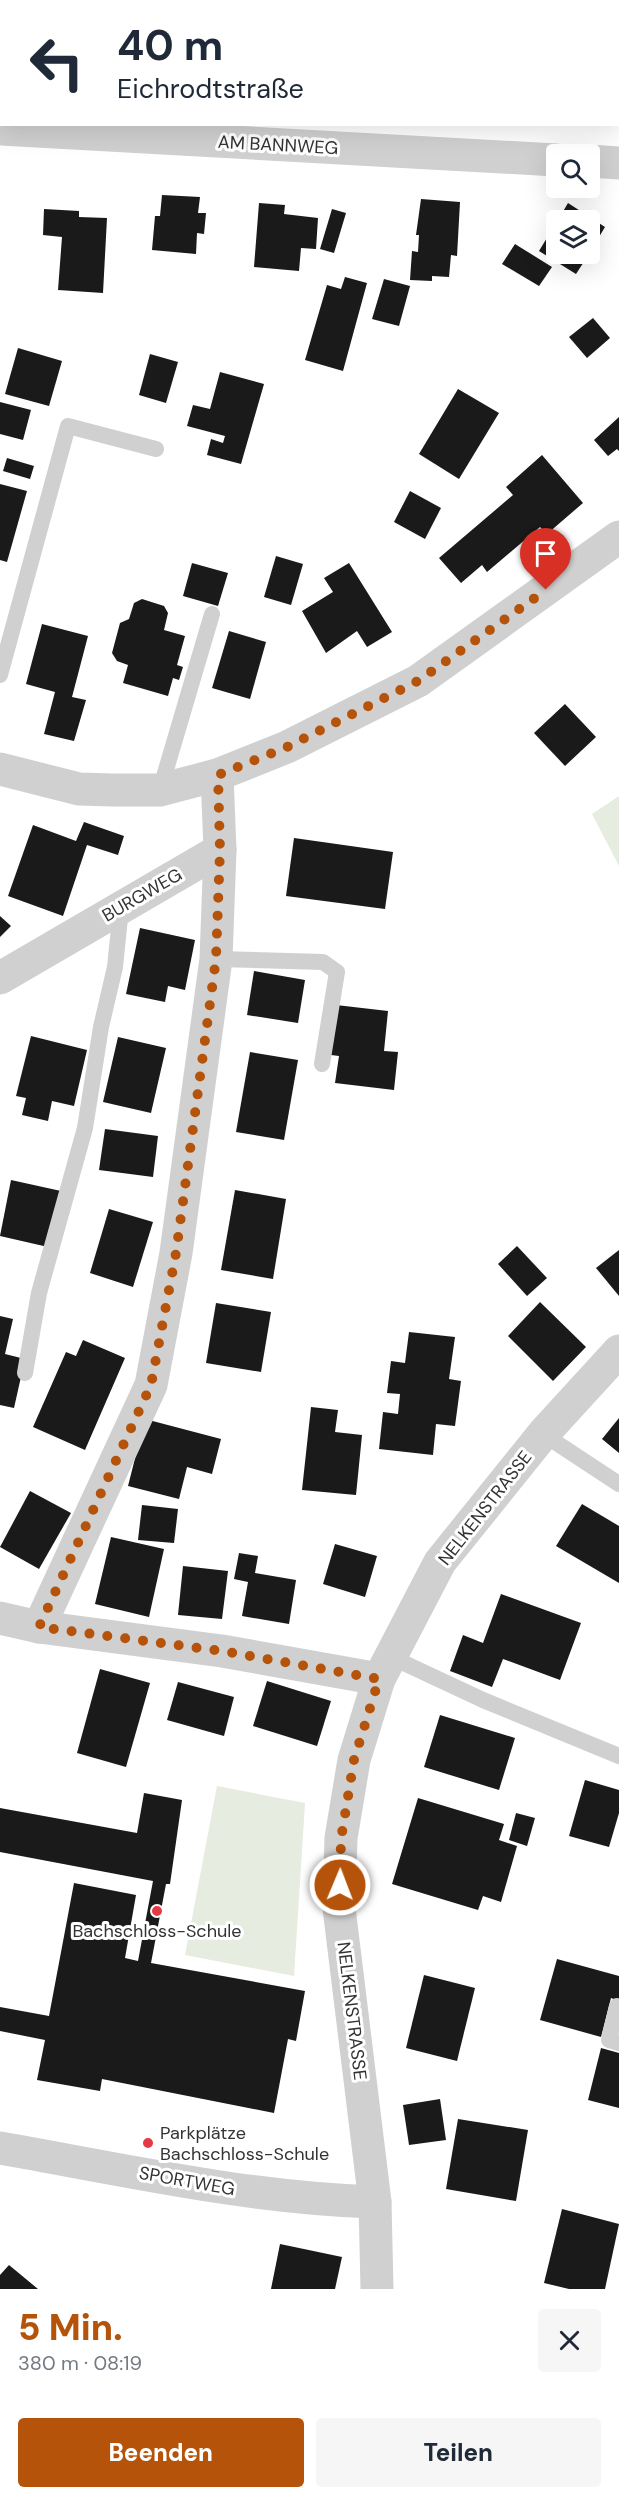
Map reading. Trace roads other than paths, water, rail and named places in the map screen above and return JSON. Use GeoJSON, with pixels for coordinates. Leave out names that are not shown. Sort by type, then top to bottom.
{"type":"FeatureCollection","features":[{"type":"Feature","properties":{"kind":"street","name":"AM BANNWEG"},"geometry":{"type":"LineString","coordinates":[[0,129],[292,135],[546,158]]}},
{"type":"Feature","properties":{"kind":"street"},"geometry":{"type":"LineString","coordinates":[[600,162],[619,163]]}},
{"type":"Feature","properties":{"kind":"street"},"geometry":{"type":"LineString","coordinates":[[0,769],[79,789],[160,790],[218,775],[287,747],[418,681],[619,537]]}},
{"type":"Feature","properties":{"kind":"street"},"geometry":{"type":"LineString","coordinates":[[39,1627],[151,1385],[176,1253],[216,959],[220,850],[218,775]]}},
{"type":"Feature","properties":{"kind":"street","name":"BURGWEG"},"geometry":{"type":"LineString","coordinates":[[0,978],[220,850]]}},
{"type":"Feature","properties":{"kind":"street","name":"NELKENSTRASSE"},"geometry":{"type":"LineString","coordinates":[[377,2289],[375,2202],[339,1908],[341,1839],[352,1771],[385,1668],[440,1562],[543,1434],[619,1351]]}},
{"type":"Feature","properties":{"kind":"street"},"geometry":{"type":"LineString","coordinates":[[0,1618],[39,1627],[222,1651],[385,1668]]}},
{"type":"Feature","properties":{"kind":"street","name":"SPORTWEG"},"geometry":{"type":"LineString","coordinates":[[0,2148],[239,2191],[319,2200],[375,2202]]}},
{"type":"Feature","properties":{"kind":"lane"},"geometry":{"type":"LineString","coordinates":[[0,675],[68,426],[156,449]]}},
{"type":"Feature","properties":{"kind":"lane"},"geometry":{"type":"LineString","coordinates":[[160,790],[212,614]]}},
{"type":"Feature","properties":{"kind":"lane"},"geometry":{"type":"LineString","coordinates":[[25,1373],[39,1293],[84,1128],[101,1027],[115,967],[121,908]]}},
{"type":"Feature","properties":{"kind":"lane"},"geometry":{"type":"LineString","coordinates":[[216,959],[323,962],[337,972],[322,1064]]}},
{"type":"Feature","properties":{"kind":"lane"},"geometry":{"type":"LineString","coordinates":[[543,1434],[619,1484]]}},
{"type":"Feature","properties":{"kind":"lane"},"geometry":{"type":"LineString","coordinates":[[385,1668],[483,1700],[619,1756]]}},
{"type":"Feature","properties":{"kind":"lane"},"geometry":{"type":"LineString","coordinates":[[617,2006],[609,2040],[619,2043]]}},
{"type":"Feature","properties":{"kind":"place","name":"Bachschloss-Schule"},"geometry":{"type":"Point","coordinates":[157,1911]}},
{"type":"Feature","properties":{"kind":"place","name":"Parkplätze Bachschloss-Schule"},"geometry":{"type":"Point","coordinates":[148,2143]}}]}
